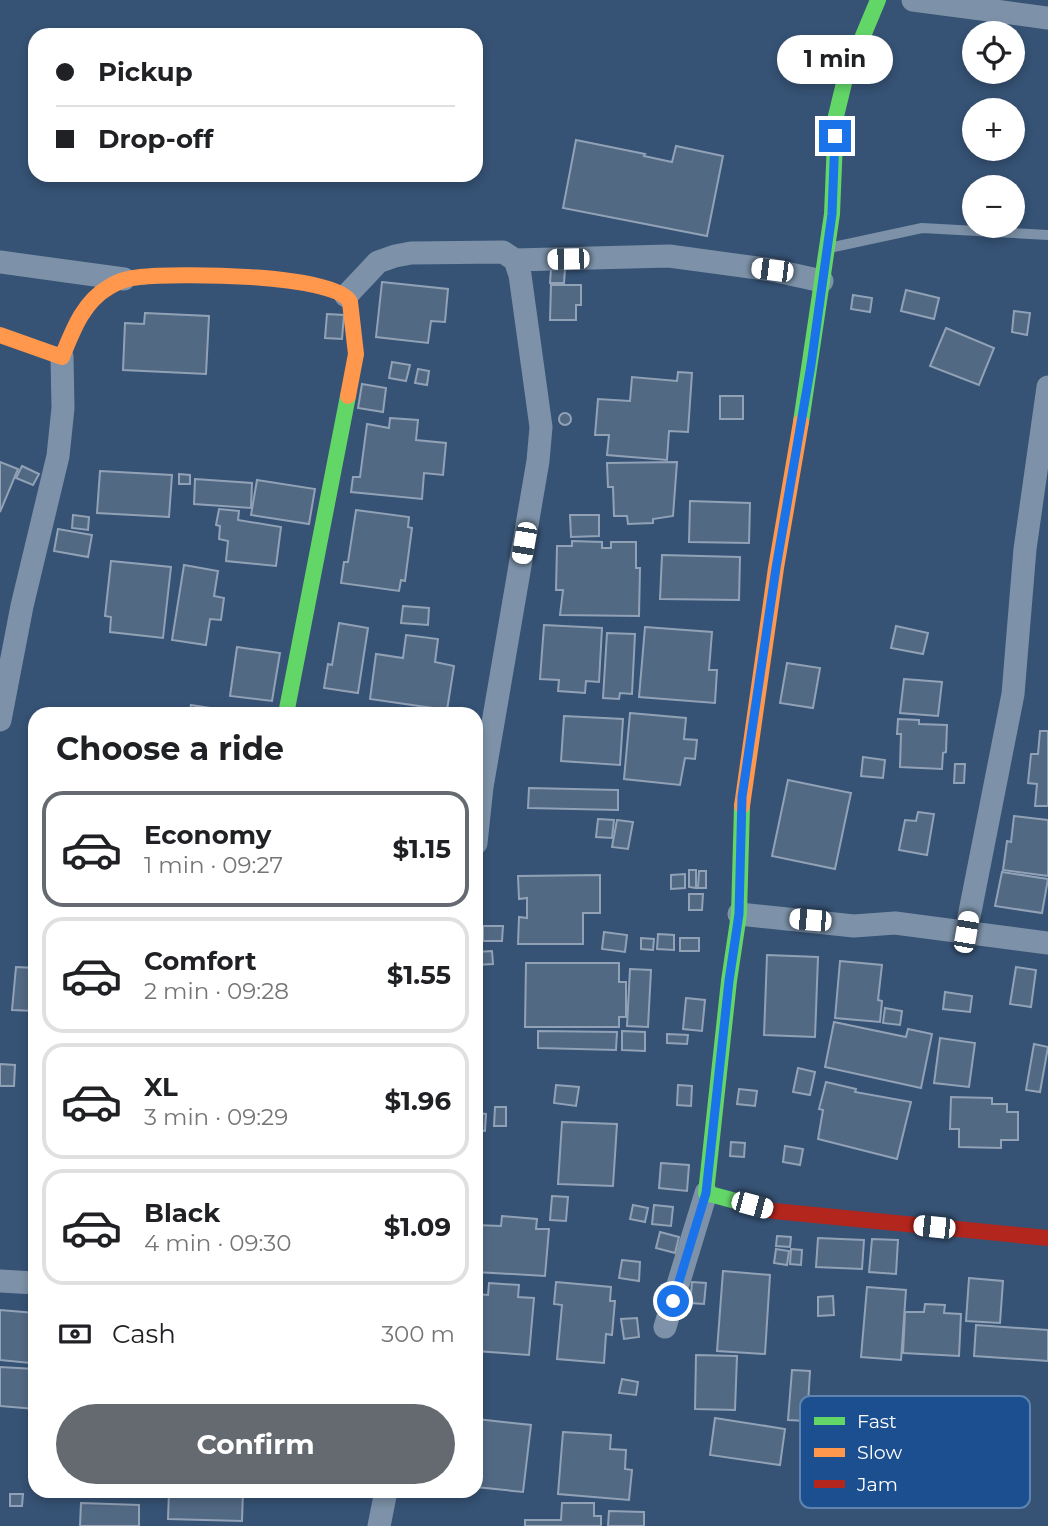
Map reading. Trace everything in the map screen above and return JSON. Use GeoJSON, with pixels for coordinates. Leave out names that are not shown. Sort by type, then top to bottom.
{"type":"FeatureCollection","features":[{"type":"Feature","properties":{"kind":"street"},"geometry":{"type":"LineString","coordinates":[[665,1327],[706,1193],[739,914],[742,797],[832,214],[836,116],[845,79],[878,0]]}},
{"type":"Feature","properties":{"kind":"street"},"geometry":{"type":"LineString","coordinates":[[913,0],[1048,18]]}},
{"type":"Feature","properties":{"kind":"street"},"geometry":{"type":"LineString","coordinates":[[346,296],[378,262],[411,253],[503,252],[514,260],[520,275],[541,427],[538,461],[483,781]]}},
{"type":"Feature","properties":{"kind":"street"},"geometry":{"type":"LineString","coordinates":[[514,260],[669,256],[772,270],[822,281]]}},
{"type":"Feature","properties":{"kind":"street"},"geometry":{"type":"LineString","coordinates":[[0,262],[124,279],[185,274],[278,278],[337,289],[346,296],[351,305],[356,354],[287,707]]}},
{"type":"Feature","properties":{"kind":"street"},"geometry":{"type":"LineString","coordinates":[[0,720],[22,606],[58,456],[63,408],[62,357],[82,311],[102,292],[124,279]]}},
{"type":"Feature","properties":{"kind":"street"},"geometry":{"type":"LineString","coordinates":[[0,335],[62,357]]}},
{"type":"Feature","properties":{"kind":"street"},"geometry":{"type":"LineString","coordinates":[[966,932],[1013,694],[1024,549],[1048,387]]}},
{"type":"Feature","properties":{"kind":"street"},"geometry":{"type":"LineString","coordinates":[[739,914],[854,926],[895,923],[1048,943]]}},
{"type":"Feature","properties":{"kind":"street"},"geometry":{"type":"LineString","coordinates":[[706,1193],[774,1211],[1048,1238]]}},
{"type":"Feature","properties":{"kind":"street"},"geometry":{"type":"LineString","coordinates":[[0,1281],[28,1283]]}},
{"type":"Feature","properties":{"kind":"street"},"geometry":{"type":"LineString","coordinates":[[379,1526],[385,1498]]}},
{"type":"Feature","properties":{"kind":"lane"},"geometry":{"type":"LineString","coordinates":[[827,248],[922,228],[1048,235]]}},
{"type":"Feature","properties":{"kind":"building"},"geometry":{"type":"Polygon","coordinates":[[[576,140],[672,162],[676,146],[723,156],[707,236],[563,208],[576,140]]]}},
{"type":"Feature","properties":{"kind":"building"},"geometry":{"type":"Polygon","coordinates":[[[551,269],[565,269],[564,283],[550,283],[551,269]]]}},
{"type":"Feature","properties":{"kind":"building"},"geometry":{"type":"Polygon","coordinates":[[[382,282],[448,289],[445,322],[431,321],[428,343],[376,337],[382,282]]]}},
{"type":"Feature","properties":{"kind":"building"},"geometry":{"type":"Polygon","coordinates":[[[551,285],[581,285],[581,305],[576,305],[576,320],[550,320],[551,285]]]}},
{"type":"Feature","properties":{"kind":"building"},"geometry":{"type":"Polygon","coordinates":[[[906,290],[939,298],[934,319],[901,311],[906,290]]]}},
{"type":"Feature","properties":{"kind":"building"},"geometry":{"type":"Polygon","coordinates":[[[853,295],[872,298],[870,312],[851,309],[853,295]]]}},
{"type":"Feature","properties":{"kind":"building"},"geometry":{"type":"Polygon","coordinates":[[[1014,311],[1030,313],[1027,335],[1012,332],[1014,311]]]}},
{"type":"Feature","properties":{"kind":"building"},"geometry":{"type":"Polygon","coordinates":[[[145,313],[209,316],[206,374],[123,370],[125,323],[144,324],[145,313]]]}},
{"type":"Feature","properties":{"kind":"building"},"geometry":{"type":"Polygon","coordinates":[[[327,314],[344,315],[342,339],[325,338],[327,314]]]}},
{"type":"Feature","properties":{"kind":"building"},"geometry":{"type":"Polygon","coordinates":[[[946,328],[994,348],[979,385],[930,366],[946,328]]]}},
{"type":"Feature","properties":{"kind":"building"},"geometry":{"type":"Polygon","coordinates":[[[392,362],[410,365],[406,381],[389,378],[392,362]]]}},
{"type":"Feature","properties":{"kind":"building"},"geometry":{"type":"Polygon","coordinates":[[[418,369],[429,371],[427,385],[415,383],[418,369]]]}},
{"type":"Feature","properties":{"kind":"building"},"geometry":{"type":"Polygon","coordinates":[[[678,372],[692,373],[688,432],[669,431],[667,460],[607,455],[609,435],[595,435],[598,399],[630,401],[632,377],[677,381],[678,372]]]}},
{"type":"Feature","properties":{"kind":"building"},"geometry":{"type":"Polygon","coordinates":[[[362,384],[386,388],[383,412],[358,408],[362,384]]]}},
{"type":"Feature","properties":{"kind":"building"},"geometry":{"type":"Polygon","coordinates":[[[720,396],[743,396],[743,419],[720,419],[720,396]]]}},
{"type":"Feature","properties":{"kind":"building"},"geometry":{"type":"Polygon","coordinates":[[[565,413],[571,419],[565,425],[559,419],[565,413]]]}},
{"type":"Feature","properties":{"kind":"building"},"geometry":{"type":"Polygon","coordinates":[[[390,418],[418,420],[416,440],[446,443],[443,475],[424,473],[422,499],[351,492],[353,477],[360,477],[367,424],[389,428],[390,418]]]}},
{"type":"Feature","properties":{"kind":"building"},"geometry":{"type":"Polygon","coordinates":[[[0,462],[18,469],[0,512],[0,462]]]}},
{"type":"Feature","properties":{"kind":"building"},"geometry":{"type":"Polygon","coordinates":[[[677,462],[673,516],[653,519],[653,523],[628,524],[627,516],[614,516],[613,487],[608,487],[607,463],[677,462]]]}},
{"type":"Feature","properties":{"kind":"building"},"geometry":{"type":"Polygon","coordinates":[[[22,466],[39,474],[33,485],[16,478],[22,466]]]}},
{"type":"Feature","properties":{"kind":"building"},"geometry":{"type":"Polygon","coordinates":[[[100,471],[172,475],[169,517],[97,513],[100,471]]]}},
{"type":"Feature","properties":{"kind":"building"},"geometry":{"type":"Polygon","coordinates":[[[179,474],[190,475],[190,484],[179,484],[179,474]]]}},
{"type":"Feature","properties":{"kind":"building"},"geometry":{"type":"Polygon","coordinates":[[[195,479],[252,483],[251,508],[194,504],[195,479]]]}},
{"type":"Feature","properties":{"kind":"building"},"geometry":{"type":"Polygon","coordinates":[[[257,480],[315,489],[309,524],[251,515],[257,480]]]}},
{"type":"Feature","properties":{"kind":"building"},"geometry":{"type":"Polygon","coordinates":[[[690,501],[750,503],[749,543],[689,542],[690,501]]]}},
{"type":"Feature","properties":{"kind":"building"},"geometry":{"type":"Polygon","coordinates":[[[219,509],[239,511],[238,520],[281,527],[276,566],[226,561],[228,541],[219,539],[220,526],[216,525],[219,509]]]}},
{"type":"Feature","properties":{"kind":"building"},"geometry":{"type":"Polygon","coordinates":[[[356,510],[409,517],[408,527],[412,528],[405,581],[401,580],[399,591],[341,583],[344,562],[348,562],[356,510]]]}},
{"type":"Feature","properties":{"kind":"building"},"geometry":{"type":"Polygon","coordinates":[[[73,515],[89,517],[88,530],[72,528],[73,515]]]}},
{"type":"Feature","properties":{"kind":"building"},"geometry":{"type":"Polygon","coordinates":[[[570,515],[599,515],[599,536],[571,537],[570,515]]]}},
{"type":"Feature","properties":{"kind":"building"},"geometry":{"type":"Polygon","coordinates":[[[58,529],[92,535],[88,557],[54,551],[58,529]]]}},
{"type":"Feature","properties":{"kind":"building"},"geometry":{"type":"Polygon","coordinates":[[[572,541],[602,542],[602,548],[611,548],[611,542],[636,542],[636,568],[640,568],[639,616],[560,615],[563,590],[556,590],[557,546],[572,546],[572,541]]]}},
{"type":"Feature","properties":{"kind":"building"},"geometry":{"type":"Polygon","coordinates":[[[662,555],[740,557],[739,600],[660,599],[662,555]]]}},
{"type":"Feature","properties":{"kind":"building"},"geometry":{"type":"Polygon","coordinates":[[[111,561],[171,567],[163,638],[110,632],[111,617],[105,616],[111,561]]]}},
{"type":"Feature","properties":{"kind":"building"},"geometry":{"type":"Polygon","coordinates":[[[184,565],[218,571],[214,596],[224,598],[221,620],[210,619],[206,645],[172,640],[184,565]]]}},
{"type":"Feature","properties":{"kind":"building"},"geometry":{"type":"Polygon","coordinates":[[[403,606],[429,608],[428,625],[401,623],[403,606]]]}},
{"type":"Feature","properties":{"kind":"building"},"geometry":{"type":"Polygon","coordinates":[[[339,623],[368,628],[358,693],[324,688],[328,664],[332,665],[339,623]]]}},
{"type":"Feature","properties":{"kind":"building"},"geometry":{"type":"Polygon","coordinates":[[[544,625],[602,628],[599,682],[586,681],[585,693],[558,691],[559,680],[540,679],[544,625]]]}},
{"type":"Feature","properties":{"kind":"building"},"geometry":{"type":"Polygon","coordinates":[[[896,626],[928,633],[923,654],[891,648],[896,626]]]}},
{"type":"Feature","properties":{"kind":"building"},"geometry":{"type":"Polygon","coordinates":[[[645,627],[712,632],[709,670],[717,670],[715,703],[639,697],[645,627]]]}},
{"type":"Feature","properties":{"kind":"building"},"geometry":{"type":"Polygon","coordinates":[[[607,633],[635,634],[632,694],[620,693],[619,699],[603,698],[607,633]]]}},
{"type":"Feature","properties":{"kind":"building"},"geometry":{"type":"Polygon","coordinates":[[[406,635],[438,639],[435,662],[454,666],[447,707],[426,707],[370,699],[376,654],[403,658],[406,635]]]}},
{"type":"Feature","properties":{"kind":"building"},"geometry":{"type":"Polygon","coordinates":[[[237,647],[280,653],[272,701],[230,696],[237,647]]]}},
{"type":"Feature","properties":{"kind":"building"},"geometry":{"type":"Polygon","coordinates":[[[787,663],[820,668],[813,708],[780,703],[787,663]]]}},
{"type":"Feature","properties":{"kind":"building"},"geometry":{"type":"Polygon","coordinates":[[[904,679],[942,682],[938,716],[900,713],[904,679]]]}},
{"type":"Feature","properties":{"kind":"building"},"geometry":{"type":"Polygon","coordinates":[[[630,713],[686,718],[684,739],[697,740],[695,759],[685,758],[680,785],[624,779],[630,713]]]}},
{"type":"Feature","properties":{"kind":"building"},"geometry":{"type":"Polygon","coordinates":[[[564,716],[623,719],[620,765],[561,761],[564,716]]]}},
{"type":"Feature","properties":{"kind":"building"},"geometry":{"type":"Polygon","coordinates":[[[898,719],[919,720],[919,724],[947,725],[942,769],[900,767],[901,734],[897,734],[898,719]]]}},
{"type":"Feature","properties":{"kind":"building"},"geometry":{"type":"Polygon","coordinates":[[[1040,731],[1048,731],[1048,806],[1035,806],[1037,784],[1028,783],[1031,754],[1038,754],[1040,731]]]}},
{"type":"Feature","properties":{"kind":"building"},"geometry":{"type":"Polygon","coordinates":[[[863,757],[885,760],[883,778],[861,776],[863,757]]]}},
{"type":"Feature","properties":{"kind":"building"},"geometry":{"type":"Polygon","coordinates":[[[955,764],[965,764],[964,783],[954,783],[955,764]]]}},
{"type":"Feature","properties":{"kind":"building"},"geometry":{"type":"Polygon","coordinates":[[[788,780],[851,793],[835,869],[772,856],[788,780]]]}},
{"type":"Feature","properties":{"kind":"building"},"geometry":{"type":"Polygon","coordinates":[[[529,788],[618,790],[618,810],[528,808],[529,788]]]}},
{"type":"Feature","properties":{"kind":"building"},"geometry":{"type":"Polygon","coordinates":[[[918,812],[934,814],[927,855],[899,850],[905,820],[916,821],[918,812]]]}},
{"type":"Feature","properties":{"kind":"building"},"geometry":{"type":"Polygon","coordinates":[[[1014,816],[1048,820],[1048,876],[1003,870],[1007,841],[1011,842],[1014,816]]]}},
{"type":"Feature","properties":{"kind":"building"},"geometry":{"type":"Polygon","coordinates":[[[598,819],[614,820],[612,838],[596,837],[598,819]]]}},
{"type":"Feature","properties":{"kind":"building"},"geometry":{"type":"Polygon","coordinates":[[[617,820],[633,822],[628,849],[612,847],[617,820]]]}},
{"type":"Feature","properties":{"kind":"building"},"geometry":{"type":"Polygon","coordinates":[[[689,870],[696,870],[696,888],[689,887],[689,870]]]}},
{"type":"Feature","properties":{"kind":"building"},"geometry":{"type":"Polygon","coordinates":[[[699,871],[706,871],[706,888],[698,888],[699,871]]]}},
{"type":"Feature","properties":{"kind":"building"},"geometry":{"type":"Polygon","coordinates":[[[1002,872],[1048,879],[1042,913],[995,906],[1002,872]]]}},
{"type":"Feature","properties":{"kind":"building"},"geometry":{"type":"Polygon","coordinates":[[[685,874],[685,888],[671,889],[671,875],[685,874]]]}},
{"type":"Feature","properties":{"kind":"building"},"geometry":{"type":"Polygon","coordinates":[[[600,875],[600,913],[583,913],[583,944],[518,944],[519,917],[527,918],[527,898],[519,899],[518,876],[600,875]]]}},
{"type":"Feature","properties":{"kind":"building"},"geometry":{"type":"Polygon","coordinates":[[[689,894],[703,894],[702,910],[689,910],[689,894]]]}},
{"type":"Feature","properties":{"kind":"building"},"geometry":{"type":"Polygon","coordinates":[[[483,926],[503,926],[502,941],[483,941],[483,926]]]}},
{"type":"Feature","properties":{"kind":"building"},"geometry":{"type":"Polygon","coordinates":[[[604,932],[627,935],[625,952],[602,949],[604,932]]]}},
{"type":"Feature","properties":{"kind":"building"},"geometry":{"type":"Polygon","coordinates":[[[658,934],[674,935],[674,950],[657,949],[658,934]]]}},
{"type":"Feature","properties":{"kind":"building"},"geometry":{"type":"Polygon","coordinates":[[[641,938],[654,939],[653,950],[641,949],[641,938]]]}},
{"type":"Feature","properties":{"kind":"building"},"geometry":{"type":"Polygon","coordinates":[[[680,938],[699,938],[699,951],[680,951],[680,938]]]}},
{"type":"Feature","properties":{"kind":"building"},"geometry":{"type":"Polygon","coordinates":[[[492,951],[493,964],[483,965],[483,952],[492,951]]]}},
{"type":"Feature","properties":{"kind":"building"},"geometry":{"type":"Polygon","coordinates":[[[767,955],[818,957],[815,1037],[764,1035],[767,955]]]}},
{"type":"Feature","properties":{"kind":"building"},"geometry":{"type":"Polygon","coordinates":[[[840,961],[882,965],[878,1000],[882,1001],[880,1022],[835,1018],[840,961]]]}},
{"type":"Feature","properties":{"kind":"building"},"geometry":{"type":"Polygon","coordinates":[[[526,963],[619,963],[619,982],[626,982],[626,1017],[619,1017],[619,1027],[525,1027],[526,963]]]}},
{"type":"Feature","properties":{"kind":"building"},"geometry":{"type":"Polygon","coordinates":[[[16,967],[28,968],[28,1011],[12,1010],[16,967]]]}},
{"type":"Feature","properties":{"kind":"building"},"geometry":{"type":"Polygon","coordinates":[[[1016,967],[1036,970],[1031,1007],[1010,1004],[1016,967]]]}},
{"type":"Feature","properties":{"kind":"building"},"geometry":{"type":"Polygon","coordinates":[[[630,969],[651,970],[648,1027],[627,1026],[630,969]]]}},
{"type":"Feature","properties":{"kind":"building"},"geometry":{"type":"Polygon","coordinates":[[[945,992],[972,996],[970,1012],[943,1009],[945,992]]]}},
{"type":"Feature","properties":{"kind":"building"},"geometry":{"type":"Polygon","coordinates":[[[686,998],[705,1000],[702,1031],[683,1029],[686,998]]]}},
{"type":"Feature","properties":{"kind":"building"},"geometry":{"type":"Polygon","coordinates":[[[885,1008],[902,1011],[900,1025],[883,1023],[885,1008]]]}},
{"type":"Feature","properties":{"kind":"building"},"geometry":{"type":"Polygon","coordinates":[[[834,1022],[906,1037],[908,1029],[932,1034],[921,1088],[825,1067],[834,1022]]]}},
{"type":"Feature","properties":{"kind":"building"},"geometry":{"type":"Polygon","coordinates":[[[538,1031],[617,1032],[616,1050],[538,1048],[538,1031]]]}},
{"type":"Feature","properties":{"kind":"building"},"geometry":{"type":"Polygon","coordinates":[[[622,1031],[645,1032],[645,1051],[622,1050],[622,1031]]]}},
{"type":"Feature","properties":{"kind":"building"},"geometry":{"type":"Polygon","coordinates":[[[667,1034],[688,1035],[687,1044],[667,1043],[667,1034]]]}},
{"type":"Feature","properties":{"kind":"building"},"geometry":{"type":"Polygon","coordinates":[[[940,1038],[975,1043],[969,1087],[934,1083],[940,1038]]]}},
{"type":"Feature","properties":{"kind":"building"},"geometry":{"type":"Polygon","coordinates":[[[1034,1044],[1048,1047],[1040,1092],[1026,1090],[1034,1044]]]}},
{"type":"Feature","properties":{"kind":"building"},"geometry":{"type":"Polygon","coordinates":[[[0,1064],[15,1065],[14,1086],[0,1086],[0,1064]]]}},
{"type":"Feature","properties":{"kind":"building"},"geometry":{"type":"Polygon","coordinates":[[[798,1068],[815,1072],[810,1095],[793,1092],[798,1068]]]}},
{"type":"Feature","properties":{"kind":"building"},"geometry":{"type":"Polygon","coordinates":[[[826,1082],[856,1089],[855,1092],[911,1102],[897,1159],[818,1139],[823,1110],[819,1109],[826,1082]]]}},
{"type":"Feature","properties":{"kind":"building"},"geometry":{"type":"Polygon","coordinates":[[[556,1085],[579,1087],[576,1106],[554,1103],[556,1085]]]}},
{"type":"Feature","properties":{"kind":"building"},"geometry":{"type":"Polygon","coordinates":[[[678,1085],[692,1086],[691,1106],[677,1105],[678,1085]]]}},
{"type":"Feature","properties":{"kind":"building"},"geometry":{"type":"Polygon","coordinates":[[[739,1089],[757,1091],[755,1106],[737,1104],[739,1089]]]}},
{"type":"Feature","properties":{"kind":"building"},"geometry":{"type":"Polygon","coordinates":[[[951,1097],[992,1098],[992,1104],[1007,1104],[1007,1112],[1018,1112],[1018,1140],[1001,1140],[1001,1148],[959,1147],[959,1129],[950,1129],[951,1097]]]}},
{"type":"Feature","properties":{"kind":"building"},"geometry":{"type":"Polygon","coordinates":[[[495,1107],[506,1107],[506,1126],[494,1126],[495,1107]]]}},
{"type":"Feature","properties":{"kind":"building"},"geometry":{"type":"Polygon","coordinates":[[[483,1114],[486,1114],[483,1131],[483,1114]]]}},
{"type":"Feature","properties":{"kind":"building"},"geometry":{"type":"Polygon","coordinates":[[[562,1122],[617,1124],[613,1186],[558,1184],[562,1122]]]}},
{"type":"Feature","properties":{"kind":"building"},"geometry":{"type":"Polygon","coordinates":[[[731,1142],[745,1143],[744,1157],[730,1156],[731,1142]]]}},
{"type":"Feature","properties":{"kind":"building"},"geometry":{"type":"Polygon","coordinates":[[[785,1146],[803,1149],[800,1165],[783,1162],[785,1146]]]}},
{"type":"Feature","properties":{"kind":"building"},"geometry":{"type":"Polygon","coordinates":[[[661,1163],[689,1165],[687,1191],[659,1188],[661,1163]]]}},
{"type":"Feature","properties":{"kind":"building"},"geometry":{"type":"Polygon","coordinates":[[[552,1196],[568,1197],[566,1221],[550,1220],[552,1196]]]}},
{"type":"Feature","properties":{"kind":"building"},"geometry":{"type":"Polygon","coordinates":[[[633,1205],[648,1208],[645,1222],[630,1219],[633,1205]]]}},
{"type":"Feature","properties":{"kind":"building"},"geometry":{"type":"Polygon","coordinates":[[[654,1205],[673,1207],[671,1226],[652,1224],[654,1205]]]}},
{"type":"Feature","properties":{"kind":"building"},"geometry":{"type":"Polygon","coordinates":[[[502,1216],[537,1219],[536,1229],[549,1229],[545,1276],[483,1272],[483,1225],[501,1226],[502,1216]]]}},
{"type":"Feature","properties":{"kind":"building"},"geometry":{"type":"Polygon","coordinates":[[[660,1232],[679,1237],[675,1253],[656,1248],[660,1232]]]}},
{"type":"Feature","properties":{"kind":"building"},"geometry":{"type":"Polygon","coordinates":[[[777,1236],[791,1237],[790,1247],[776,1246],[777,1236]]]}},
{"type":"Feature","properties":{"kind":"building"},"geometry":{"type":"Polygon","coordinates":[[[818,1238],[864,1240],[862,1269],[816,1267],[818,1238]]]}},
{"type":"Feature","properties":{"kind":"building"},"geometry":{"type":"Polygon","coordinates":[[[872,1239],[898,1240],[896,1274],[869,1272],[872,1239]]]}},
{"type":"Feature","properties":{"kind":"building"},"geometry":{"type":"Polygon","coordinates":[[[776,1249],[789,1251],[787,1265],[774,1263],[776,1249]]]}},
{"type":"Feature","properties":{"kind":"building"},"geometry":{"type":"Polygon","coordinates":[[[791,1249],[802,1250],[801,1265],[790,1264],[791,1249]]]}},
{"type":"Feature","properties":{"kind":"building"},"geometry":{"type":"Polygon","coordinates":[[[622,1260],[640,1262],[639,1281],[619,1278],[622,1260]]]}},
{"type":"Feature","properties":{"kind":"building"},"geometry":{"type":"Polygon","coordinates":[[[723,1271],[770,1275],[765,1354],[717,1351],[723,1271]]]}},
{"type":"Feature","properties":{"kind":"building"},"geometry":{"type":"Polygon","coordinates":[[[969,1278],[1003,1281],[1000,1323],[966,1321],[969,1278]]]}},
{"type":"Feature","properties":{"kind":"building"},"geometry":{"type":"Polygon","coordinates":[[[556,1282],[611,1287],[610,1301],[615,1301],[612,1335],[606,1334],[604,1363],[557,1359],[562,1305],[554,1304],[556,1282]]]}},
{"type":"Feature","properties":{"kind":"building"},"geometry":{"type":"Polygon","coordinates":[[[692,1282],[706,1283],[704,1304],[690,1303],[692,1282]]]}},
{"type":"Feature","properties":{"kind":"building"},"geometry":{"type":"Polygon","coordinates":[[[489,1283],[519,1285],[518,1297],[534,1298],[529,1355],[483,1352],[483,1295],[488,1295],[489,1283]]]}},
{"type":"Feature","properties":{"kind":"building"},"geometry":{"type":"Polygon","coordinates":[[[867,1287],[906,1290],[901,1360],[861,1357],[867,1287]]]}},
{"type":"Feature","properties":{"kind":"building"},"geometry":{"type":"Polygon","coordinates":[[[833,1296],[834,1315],[818,1316],[818,1297],[833,1296]]]}},
{"type":"Feature","properties":{"kind":"building"},"geometry":{"type":"Polygon","coordinates":[[[925,1304],[945,1305],[944,1313],[961,1314],[959,1356],[903,1353],[905,1312],[924,1312],[925,1304]]]}},
{"type":"Feature","properties":{"kind":"building"},"geometry":{"type":"Polygon","coordinates":[[[0,1310],[28,1312],[28,1363],[0,1360],[0,1310]]]}},
{"type":"Feature","properties":{"kind":"building"},"geometry":{"type":"Polygon","coordinates":[[[637,1318],[639,1337],[624,1339],[621,1319],[637,1318]]]}},
{"type":"Feature","properties":{"kind":"building"},"geometry":{"type":"Polygon","coordinates":[[[976,1325],[1048,1330],[1048,1361],[974,1356],[976,1325]]]}},
{"type":"Feature","properties":{"kind":"building"},"geometry":{"type":"Polygon","coordinates":[[[696,1355],[737,1356],[735,1410],[695,1409],[696,1355]]]}},
{"type":"Feature","properties":{"kind":"building"},"geometry":{"type":"Polygon","coordinates":[[[0,1367],[28,1369],[28,1408],[0,1406],[0,1367]]]}},
{"type":"Feature","properties":{"kind":"building"},"geometry":{"type":"Polygon","coordinates":[[[792,1370],[810,1371],[808,1396],[800,1396],[800,1421],[788,1420],[792,1370]]]}},
{"type":"Feature","properties":{"kind":"building"},"geometry":{"type":"Polygon","coordinates":[[[622,1379],[638,1382],[636,1395],[619,1393],[622,1379]]]}},
{"type":"Feature","properties":{"kind":"building"},"geometry":{"type":"Polygon","coordinates":[[[715,1418],[785,1429],[780,1465],[710,1455],[715,1418]]]}},
{"type":"Feature","properties":{"kind":"building"},"geometry":{"type":"Polygon","coordinates":[[[483,1420],[531,1425],[523,1492],[483,1488],[483,1420]]]}},
{"type":"Feature","properties":{"kind":"building"},"geometry":{"type":"Polygon","coordinates":[[[563,1432],[611,1435],[610,1449],[626,1450],[625,1469],[632,1470],[629,1500],[558,1494],[563,1432]]]}},
{"type":"Feature","properties":{"kind":"building"},"geometry":{"type":"Polygon","coordinates":[[[10,1494],[23,1494],[22,1506],[10,1506],[10,1494]]]}},
{"type":"Feature","properties":{"kind":"building"},"geometry":{"type":"Polygon","coordinates":[[[169,1498],[243,1498],[242,1521],[168,1519],[169,1498]]]}},
{"type":"Feature","properties":{"kind":"building"},"geometry":{"type":"Polygon","coordinates":[[[81,1503],[139,1505],[139,1526],[80,1526],[81,1503]]]}},
{"type":"Feature","properties":{"kind":"building"},"geometry":{"type":"Polygon","coordinates":[[[562,1503],[594,1503],[594,1516],[601,1516],[601,1526],[525,1526],[525,1520],[561,1520],[562,1503]]]}},
{"type":"Feature","properties":{"kind":"building"},"geometry":{"type":"Polygon","coordinates":[[[609,1511],[644,1512],[644,1526],[608,1526],[609,1511]]]}},
{"type":"Feature","properties":{"kind":"traffic: fast"},"geometry":{"type":"LineString","coordinates":[[801,422],[832,214],[836,116],[845,79],[878,0]]}},
{"type":"Feature","properties":{"kind":"traffic: fast"},"geometry":{"type":"LineString","coordinates":[[287,707],[348,396]]}},
{"type":"Feature","properties":{"kind":"traffic: fast"},"geometry":{"type":"LineString","coordinates":[[742,806],[739,914],[706,1193],[758,1207]]}},
{"type":"Feature","properties":{"kind":"traffic: slow"},"geometry":{"type":"LineString","coordinates":[[0,335],[62,357],[70,337],[92,300],[112,285],[136,277],[251,277],[315,285],[338,292],[350,302],[356,354],[348,396]]}},
{"type":"Feature","properties":{"kind":"traffic: slow"},"geometry":{"type":"LineString","coordinates":[[742,806],[776,568],[801,422]]}},
{"type":"Feature","properties":{"kind":"traffic: jam"},"geometry":{"type":"LineString","coordinates":[[758,1207],[774,1211],[1048,1238]]}},
{"type":"Feature","properties":{"kind":"route"},"geometry":{"type":"LineString","coordinates":[[673,1301],[706,1193],[739,914],[742,797],[776,568],[811,365],[832,214],[835,136]]}}]}
